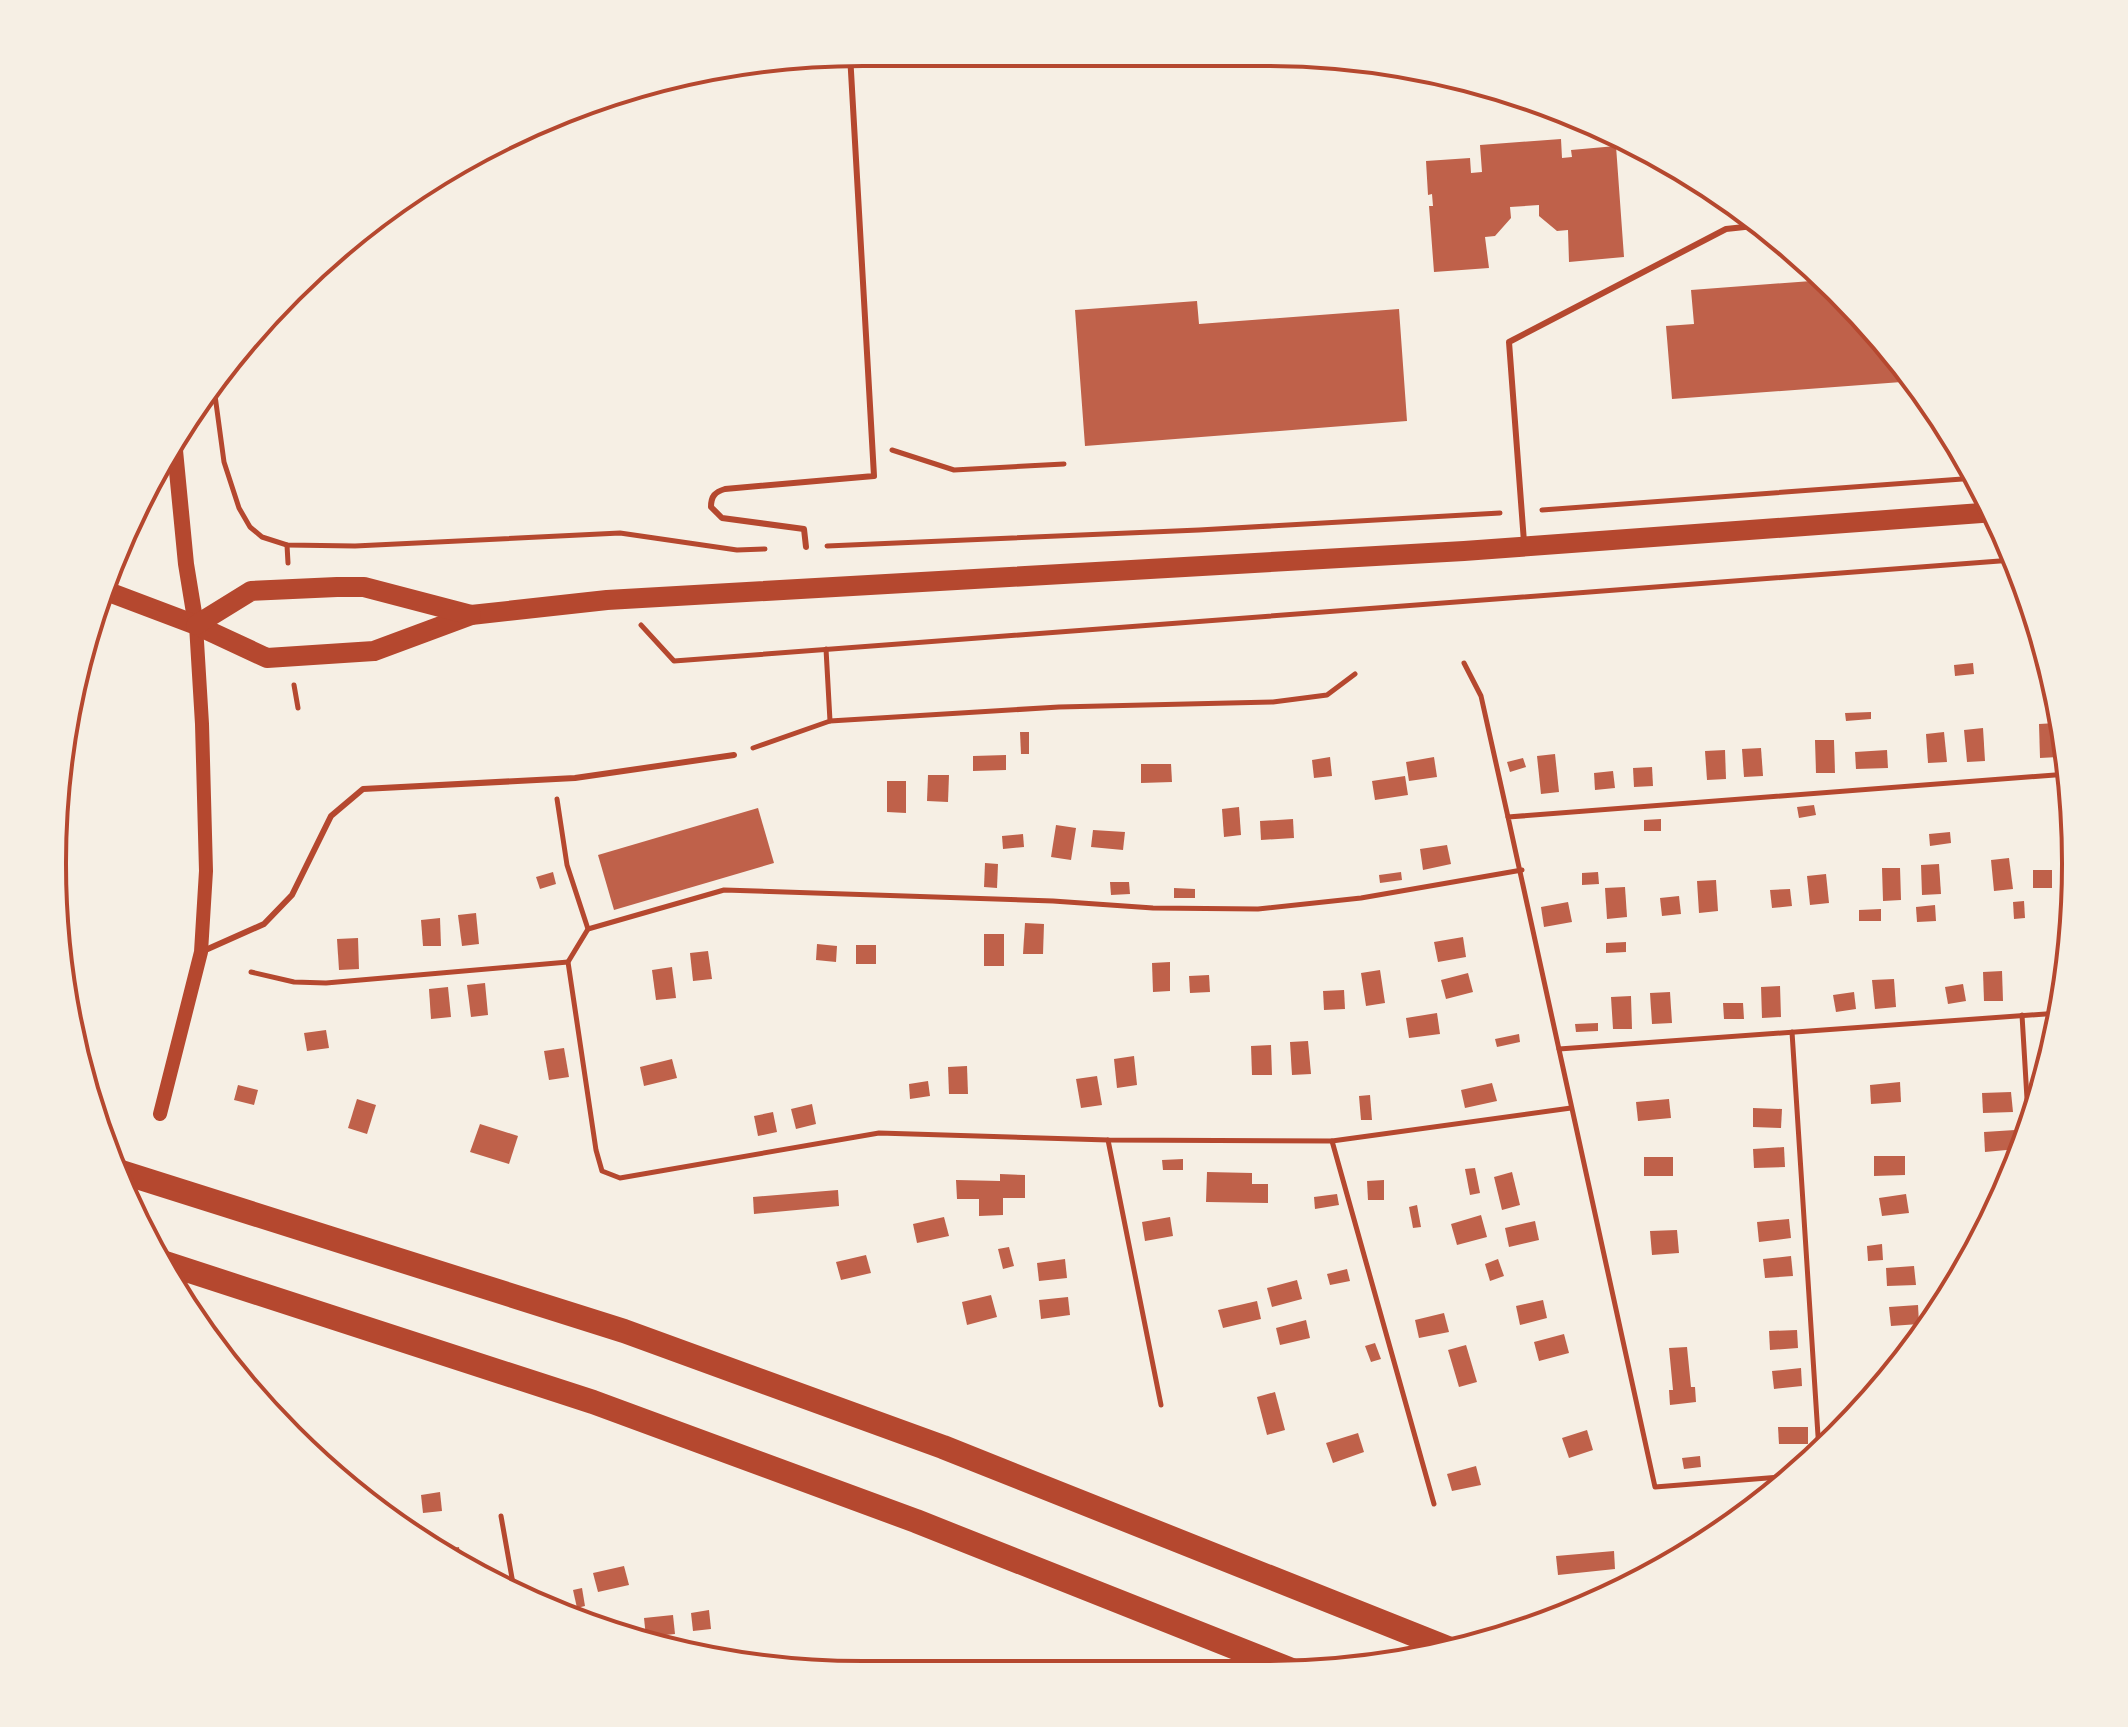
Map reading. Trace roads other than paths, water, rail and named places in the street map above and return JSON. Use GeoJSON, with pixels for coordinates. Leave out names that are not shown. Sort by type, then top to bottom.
{"type":"FeatureCollection","features":[{"type":"Feature","properties":{"kind":"highway"},"geometry":{"type":"LineString","coordinates":[[130,1175],[624,1331],[943,1447],[1434,1643]]}},
{"type":"Feature","properties":{"kind":"highway"},"geometry":{"type":"LineString","coordinates":[[176,1266],[593,1402],[916,1521],[1268,1661]]}},
{"type":"Feature","properties":{"kind":"main road"},"geometry":{"type":"LineString","coordinates":[[176,460],[186,564],[196,625]]}},
{"type":"Feature","properties":{"kind":"main road"},"geometry":{"type":"LineString","coordinates":[[113,594],[196,625],[267,658],[291,657],[374,651],[471,615],[607,600],[1524,545],[1981,513]]}},
{"type":"Feature","properties":{"kind":"main road"},"geometry":{"type":"LineString","coordinates":[[196,625],[251,591],[337,587],[364,587],[471,615]]}},
{"type":"Feature","properties":{"kind":"street"},"geometry":{"type":"LineString","coordinates":[[160,1114],[201,952],[206,871],[196,625]]}},
{"type":"Feature","properties":{"kind":"lane"},"geometry":{"type":"LineString","coordinates":[[806,547],[804,529],[722,518],[711,507],[711,498],[725,489],[874,476],[851,67]]}},
{"type":"Feature","properties":{"kind":"lane"},"geometry":{"type":"LineString","coordinates":[[1524,545],[1509,342],[1726,229],[1745,227]]}},
{"type":"Feature","properties":{"kind":"lane"},"geometry":{"type":"LineString","coordinates":[[201,952],[264,924],[292,895],[331,816],[363,789],[575,778],[734,755]]}}]}
